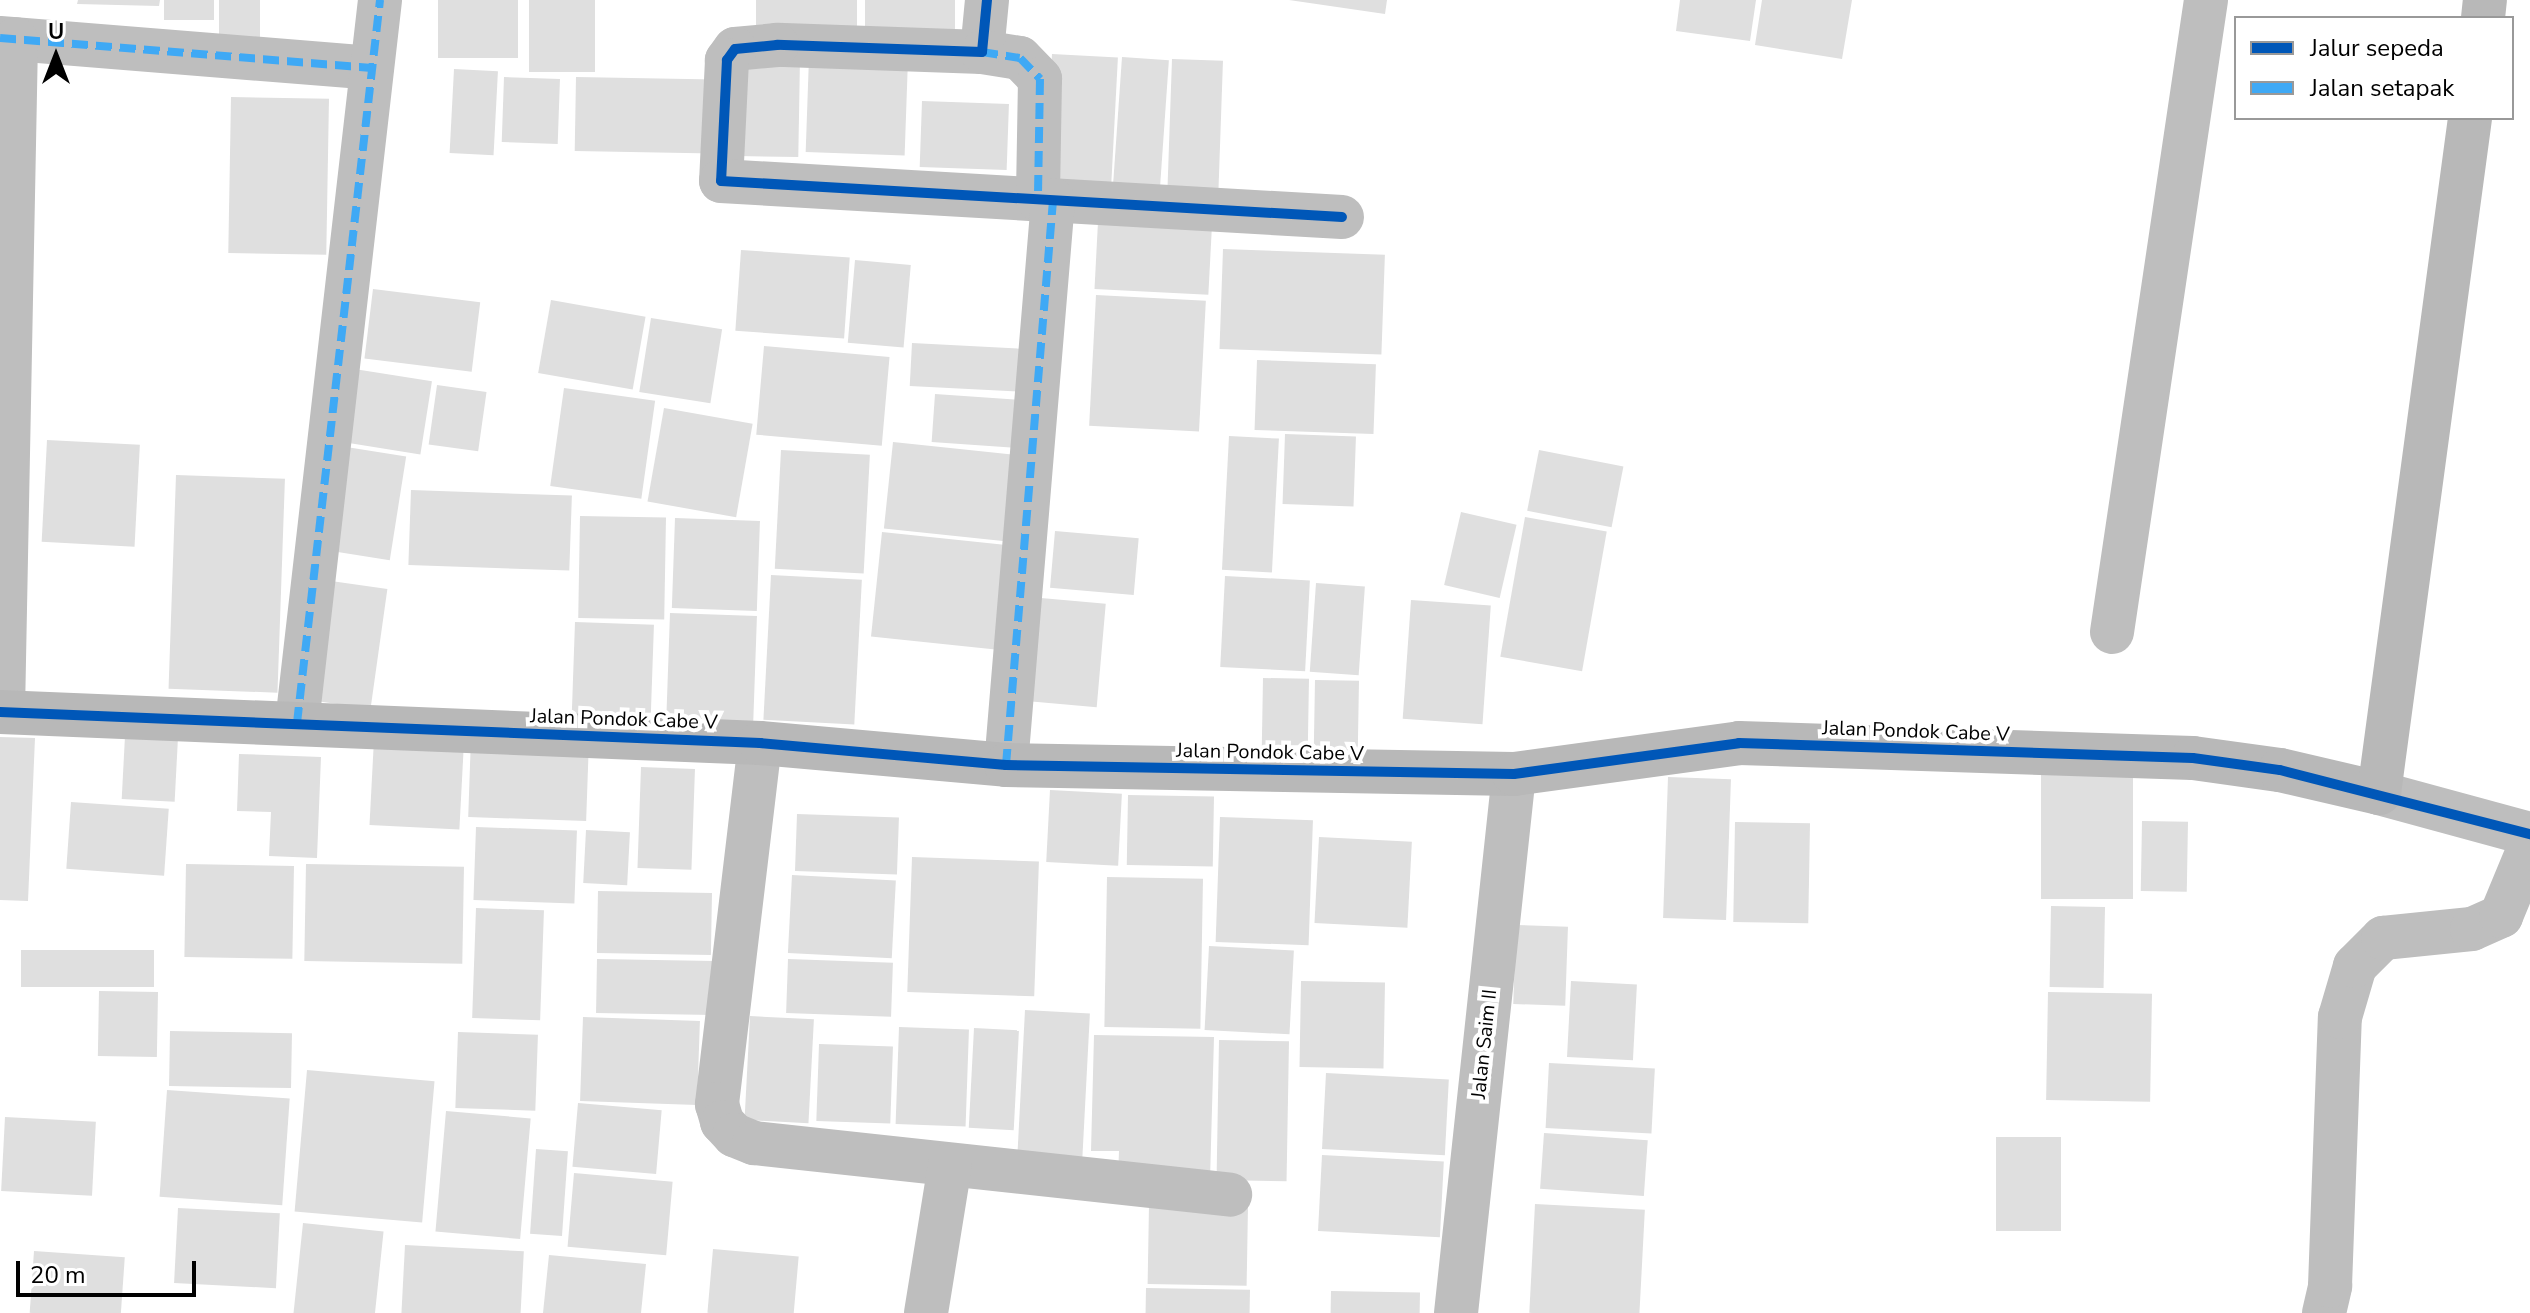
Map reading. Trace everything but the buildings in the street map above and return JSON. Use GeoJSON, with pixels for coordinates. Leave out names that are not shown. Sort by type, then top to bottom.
{"type":"FeatureCollection","features":[{"type":"Feature","properties":{"kind":"street"},"geometry":{"type":"LineString","coordinates":[[297,723],[380,0]]}},
{"type":"Feature","properties":{"kind":"street"},"geometry":{"type":"LineString","coordinates":[[982,52],[987,0]]}},
{"type":"Feature","properties":{"kind":"street"},"geometry":{"type":"LineString","coordinates":[[2112,632],[2206,0]]}},
{"type":"Feature","properties":{"kind":"street"},"geometry":{"type":"LineString","coordinates":[[2,712],[8,39],[372,68]]}},
{"type":"Feature","properties":{"kind":"street"},"geometry":{"type":"LineString","coordinates":[[1006,765],[1046,200],[1040,79],[1020,58],[982,52],[777,45],[735,49],[727,60],[721,181],[1046,200],[1342,217]]}},
{"type":"Feature","properties":{"kind":"street"},"geometry":{"type":"LineString","coordinates":[[2379,793],[2470,120]]}},
{"type":"Feature","properties":{"kind":"street","name":"Jalan Pondok Cabe V"},"geometry":{"type":"LineString","coordinates":[[2,712],[760,743],[1006,765],[1514,774],[1739,743],[2193,758],[2280,770],[2530,834]]}},
{"type":"Feature","properties":{"kind":"street"},"geometry":{"type":"LineString","coordinates":[[760,743],[717,1104],[722,1122],[734,1135],[754,1143],[1230,1195]]}},
{"type":"Feature","properties":{"kind":"street","name":"Jalan Saim II"},"geometry":{"type":"LineString","coordinates":[[1456,1313],[1514,774]]}},
{"type":"Feature","properties":{"kind":"street"},"geometry":{"type":"LineString","coordinates":[[2324,1313],[2330,1286],[2340,1017],[2355,966],[2383,938],[2472,929],[2501,916],[2530,846]]}},
{"type":"Feature","properties":{"kind":"street"},"geometry":{"type":"LineString","coordinates":[[926,1313],[950,1165]]}},
{"type":"Feature","properties":{"kind":"marked path"},"geometry":{"type":"LineString","coordinates":[[297,723],[380,0]]}},
{"type":"Feature","properties":{"kind":"marked path"},"geometry":{"type":"LineString","coordinates":[[0,38],[372,68]]}},
{"type":"Feature","properties":{"kind":"marked path"},"geometry":{"type":"LineString","coordinates":[[982,52],[1020,58],[1040,79],[1038,199]]}},
{"type":"Feature","properties":{"kind":"marked path"},"geometry":{"type":"LineString","coordinates":[[1006,765],[1053,200]]}},
{"type":"Feature","properties":{"kind":"cycle path"},"geometry":{"type":"LineString","coordinates":[[987,0],[982,52],[777,45],[735,49],[727,60],[721,181],[1342,217]]}},
{"type":"Feature","properties":{"kind":"cycle path"},"geometry":{"type":"LineString","coordinates":[[0,712],[760,743],[1006,765],[1514,774],[1739,743],[2193,758],[2280,770],[2530,834]]}}]}
